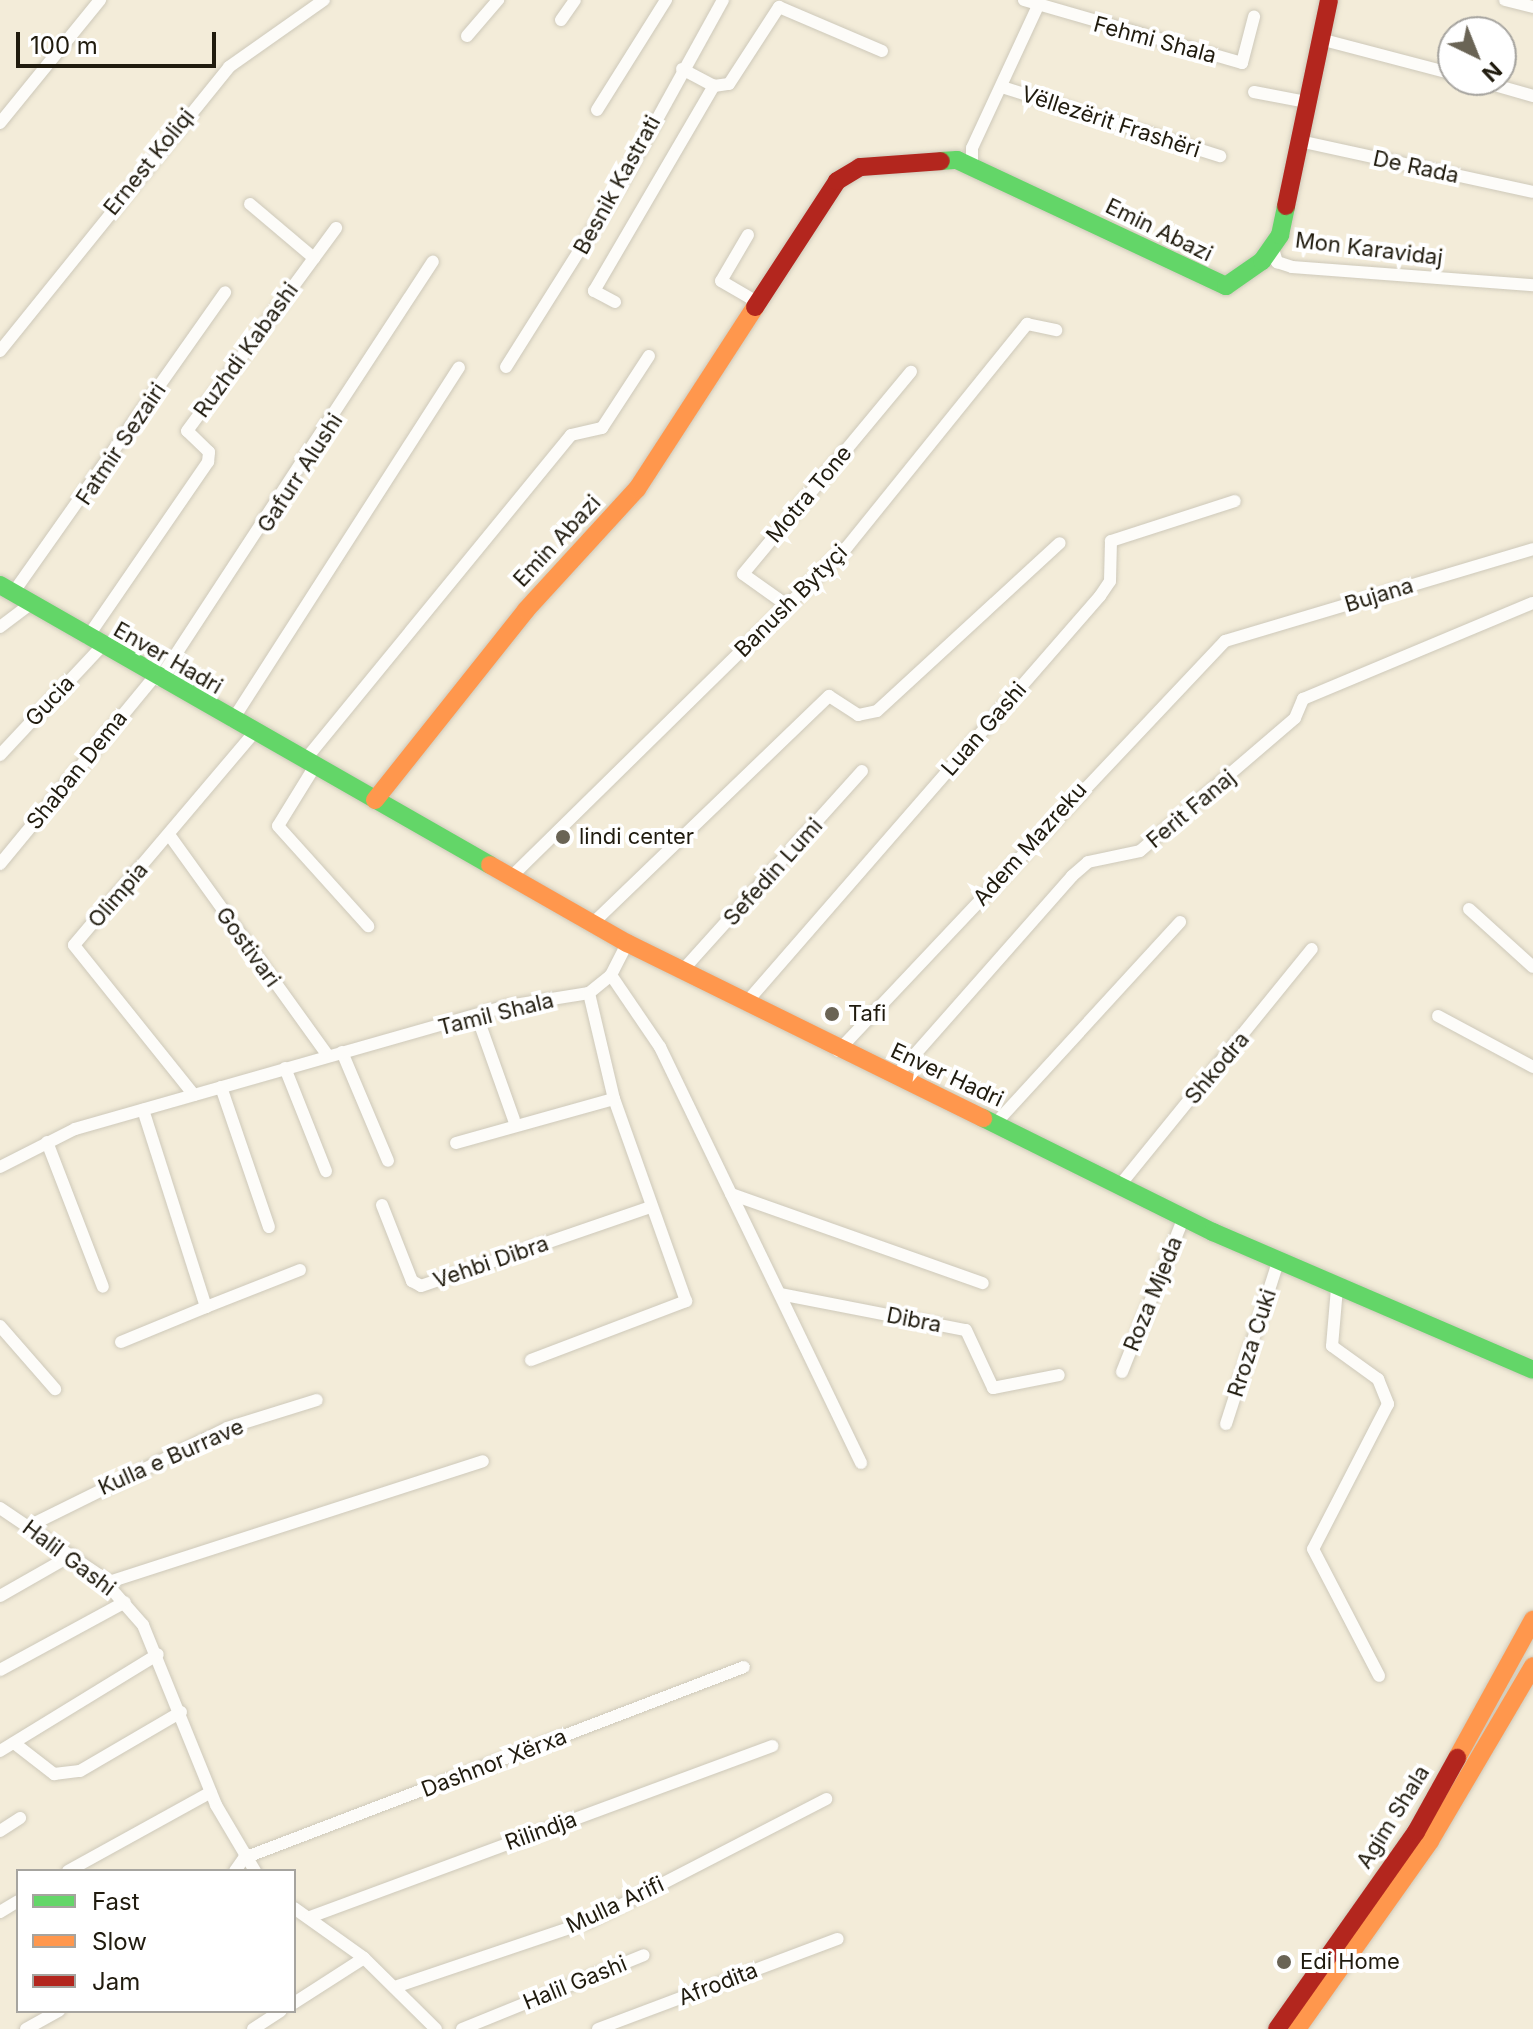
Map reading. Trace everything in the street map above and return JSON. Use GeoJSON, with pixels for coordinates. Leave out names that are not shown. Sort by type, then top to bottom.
{"type":"FeatureCollection","features":[{"type":"Feature","properties":{"kind":"street"},"geometry":{"type":"LineString","coordinates":[[0,123],[100,0]]}},
{"type":"Feature","properties":{"kind":"street","name":"Ernest Koliqi"},"geometry":{"type":"LineString","coordinates":[[0,351],[229,67],[324,0]]}},
{"type":"Feature","properties":{"kind":"street"},"geometry":{"type":"LineString","coordinates":[[467,36],[498,0]]}},
{"type":"Feature","properties":{"kind":"street"},"geometry":{"type":"LineString","coordinates":[[561,20],[575,0]]}},
{"type":"Feature","properties":{"kind":"street"},"geometry":{"type":"LineString","coordinates":[[597,110],[666,0]]}},
{"type":"Feature","properties":{"kind":"street","name":"Besnik Kastrati"},"geometry":{"type":"LineString","coordinates":[[506,367],[623,181],[682,69],[723,0]]}},
{"type":"Feature","properties":{"kind":"street","name":"Fehmi Shala"},"geometry":{"type":"LineString","coordinates":[[1024,0],[1242,63],[1254,17]]}},
{"type":"Feature","properties":{"kind":"street","name":"Mon Karavidaj"},"geometry":{"type":"LineString","coordinates":[[1329,0],[1299,141],[1294,190],[1273,249],[1277,262],[1292,267],[1533,285]]}},
{"type":"Feature","properties":{"kind":"street"},"geometry":{"type":"LineString","coordinates":[[1505,0],[1533,7]]}},
{"type":"Feature","properties":{"kind":"street","name":"Vëllezërit Frashëri"},"geometry":{"type":"LineString","coordinates":[[972,167],[972,148],[1038,6]]}},
{"type":"Feature","properties":{"kind":"street"},"geometry":{"type":"LineString","coordinates":[[682,69],[714,86],[733,81],[779,7],[882,51]]}},
{"type":"Feature","properties":{"kind":"street"},"geometry":{"type":"LineString","coordinates":[[1320,39],[1437,70]]}},
{"type":"Feature","properties":{"kind":"street"},"geometry":{"type":"LineString","coordinates":[[615,302],[594,291],[714,86]]}},
{"type":"Feature","properties":{"kind":"street","name":"Vëllezërit Frashëri"},"geometry":{"type":"LineString","coordinates":[[1002,87],[1220,156]]}},
{"type":"Feature","properties":{"kind":"street"},"geometry":{"type":"LineString","coordinates":[[1254,92],[1307,102]]}},
{"type":"Feature","properties":{"kind":"street","name":"De Rada"},"geometry":{"type":"LineString","coordinates":[[1299,141],[1533,192]]}},
{"type":"Feature","properties":{"kind":"street","name":"Emin Abazi"},"geometry":{"type":"LineString","coordinates":[[375,800],[526,610],[637,489],[837,181],[860,167],[910,159],[972,167],[1226,286],[1273,249]]}},
{"type":"Feature","properties":{"kind":"street"},"geometry":{"type":"LineString","coordinates":[[250,204],[314,258]]}},
{"type":"Feature","properties":{"kind":"street","name":"Ruzhdi Kabashi"},"geometry":{"type":"LineString","coordinates":[[93,643],[208,462],[209,452],[187,431],[336,228]]}},
{"type":"Feature","properties":{"kind":"street"},"geometry":{"type":"LineString","coordinates":[[748,235],[721,281],[759,303]]}},
{"type":"Feature","properties":{"kind":"street","name":"Gafurr Alushi"},"geometry":{"type":"LineString","coordinates":[[157,678],[433,262]]}},
{"type":"Feature","properties":{"kind":"street","name":"Fatmir Sezairi"},"geometry":{"type":"LineString","coordinates":[[6,589],[225,292]]}},
{"type":"Feature","properties":{"kind":"street","name":"Banush Bytyçi"},"geometry":{"type":"LineString","coordinates":[[510,878],[847,547],[1027,324],[1056,330]]}},
{"type":"Feature","properties":{"kind":"street"},"geometry":{"type":"LineString","coordinates":[[368,926],[278,826],[310,763],[571,435],[602,428],[649,356]]}},
{"type":"Feature","properties":{"kind":"street"},"geometry":{"type":"LineString","coordinates":[[232,721],[459,368]]}},
{"type":"Feature","properties":{"kind":"street","name":"Motra Tone"},"geometry":{"type":"LineString","coordinates":[[788,606],[743,574],[911,372]]}},
{"type":"Feature","properties":{"kind":"street","name":"Luan Gashi"},"geometry":{"type":"LineString","coordinates":[[745,1004],[1100,596],[1110,581],[1111,541],[1235,501]]}},
{"type":"Feature","properties":{"kind":"street"},"geometry":{"type":"LineString","coordinates":[[592,924],[829,696],[858,715],[877,711],[1060,543]]}},
{"type":"Feature","properties":{"kind":"street","name":"Bujana"},"geometry":{"type":"LineString","coordinates":[[1225,641],[1533,549]]}},
{"type":"Feature","properties":{"kind":"street","name":"Enver Hadri"},"geometry":{"type":"LineString","coordinates":[[6,589],[93,643],[510,878],[745,1004],[1278,1262],[1533,1370]]}},
{"type":"Feature","properties":{"kind":"street","name":"Ferit Fanaj"},"geometry":{"type":"LineString","coordinates":[[895,1077],[1072,876],[1088,862],[1140,851],[1295,718],[1303,699],[1533,603]]}},
{"type":"Feature","properties":{"kind":"street"},"geometry":{"type":"LineString","coordinates":[[0,627],[31,604]]}},
{"type":"Feature","properties":{"kind":"street","name":"Adem Mazreku"},"geometry":{"type":"LineString","coordinates":[[838,1051],[1225,641]]}},
{"type":"Feature","properties":{"kind":"street","name":"Gucia"},"geometry":{"type":"LineString","coordinates":[[0,755],[93,643]]}},
{"type":"Feature","properties":{"kind":"street","name":"Shaban Dema"},"geometry":{"type":"LineString","coordinates":[[0,864],[157,678]]}},
{"type":"Feature","properties":{"kind":"street","name":"Olimpia"},"geometry":{"type":"LineString","coordinates":[[194,1095],[74,945],[170,836],[254,733]]}},
{"type":"Feature","properties":{"kind":"street","name":"Sefedin Lumi"},"geometry":{"type":"LineString","coordinates":[[682,971],[862,771]]}},
{"type":"Feature","properties":{"kind":"street","name":"Gostivari"},"geometry":{"type":"LineString","coordinates":[[170,836],[328,1056]]}},
{"type":"Feature","properties":{"kind":"street"},"geometry":{"type":"LineString","coordinates":[[1469,909],[1533,967]]}},
{"type":"Feature","properties":{"kind":"street"},"geometry":{"type":"LineString","coordinates":[[995,1124],[1180,922]]}},
{"type":"Feature","properties":{"kind":"street","name":"Tamil Shala"},"geometry":{"type":"LineString","coordinates":[[0,1167],[47,1142],[285,1068],[477,1016],[589,993],[611,975],[627,943]]}},
{"type":"Feature","properties":{"kind":"street","name":"Shkodra"},"geometry":{"type":"LineString","coordinates":[[1120,1185],[1312,949]]}},
{"type":"Feature","properties":{"kind":"street"},"geometry":{"type":"LineString","coordinates":[[611,975],[660,1047],[861,1463]]}},
{"type":"Feature","properties":{"kind":"street"},"geometry":{"type":"LineString","coordinates":[[531,1360],[686,1301],[648,1208],[614,1099],[589,993]]}},
{"type":"Feature","properties":{"kind":"street"},"geometry":{"type":"LineString","coordinates":[[477,1016],[514,1120]]}},
{"type":"Feature","properties":{"kind":"street"},"geometry":{"type":"LineString","coordinates":[[1438,1016],[1533,1067]]}},
{"type":"Feature","properties":{"kind":"street"},"geometry":{"type":"LineString","coordinates":[[342,1052],[388,1161]]}},
{"type":"Feature","properties":{"kind":"street"},"geometry":{"type":"LineString","coordinates":[[285,1068],[326,1171]]}},
{"type":"Feature","properties":{"kind":"street"},"geometry":{"type":"LineString","coordinates":[[221,1087],[269,1227]]}},
{"type":"Feature","properties":{"kind":"street"},"geometry":{"type":"LineString","coordinates":[[456,1143],[614,1099]]}},
{"type":"Feature","properties":{"kind":"street"},"geometry":{"type":"LineString","coordinates":[[143,1110],[206,1307]]}},
{"type":"Feature","properties":{"kind":"street"},"geometry":{"type":"LineString","coordinates":[[47,1142],[103,1287]]}},
{"type":"Feature","properties":{"kind":"street"},"geometry":{"type":"LineString","coordinates":[[731,1194],[983,1283]]}},
{"type":"Feature","properties":{"kind":"street","name":"Vehbi Dibra"},"geometry":{"type":"LineString","coordinates":[[382,1205],[412,1281],[421,1286],[648,1208]]}},
{"type":"Feature","properties":{"kind":"street","name":"Roza Mjeda"},"geometry":{"type":"LineString","coordinates":[[1122,1372],[1184,1217]]}},
{"type":"Feature","properties":{"kind":"street","name":"Rroza Cuki"},"geometry":{"type":"LineString","coordinates":[[1226,1424],[1278,1262]]}},
{"type":"Feature","properties":{"kind":"street"},"geometry":{"type":"LineString","coordinates":[[121,1342],[300,1270]]}},
{"type":"Feature","properties":{"kind":"street"},"geometry":{"type":"LineString","coordinates":[[1337,1288],[1332,1346],[1378,1379],[1388,1404],[1313,1549],[1379,1676]]}},
{"type":"Feature","properties":{"kind":"street","name":"Dibra"},"geometry":{"type":"LineString","coordinates":[[780,1294],[966,1330],[993,1388],[1059,1375]]}},
{"type":"Feature","properties":{"kind":"street"},"geometry":{"type":"LineString","coordinates":[[0,1326],[55,1389]]}},
{"type":"Feature","properties":{"kind":"street","name":"Kulla e Burrave"},"geometry":{"type":"LineString","coordinates":[[29,1526],[227,1428],[317,1400]]}},
{"type":"Feature","properties":{"kind":"street"},"geometry":{"type":"LineString","coordinates":[[106,1583],[483,1461]]}},
{"type":"Feature","properties":{"kind":"street","name":"Halil Gashi"},"geometry":{"type":"LineString","coordinates":[[0,1508],[72,1555],[125,1602],[158,1654],[211,1792],[244,1858],[253,1869]]}},
{"type":"Feature","properties":{"kind":"street"},"geometry":{"type":"LineString","coordinates":[[0,1596],[72,1555]]}},
{"type":"Feature","properties":{"kind":"street"},"geometry":{"type":"LineString","coordinates":[[0,1670],[125,1602]]}},
{"type":"Feature","properties":{"kind":"street","name":"Agim Shala"},"geometry":{"type":"LineString","coordinates":[[1277,2029],[1416,1832],[1533,1620]]}},
{"type":"Feature","properties":{"kind":"street"},"geometry":{"type":"LineString","coordinates":[[0,1751],[158,1654]]}},
{"type":"Feature","properties":{"kind":"street","name":"Agim Shala"},"geometry":{"type":"LineString","coordinates":[[1297,2029],[1430,1841],[1533,1666]]}},
{"type":"Feature","properties":{"kind":"street","name":"Dashnor Xërxa"},"geometry":{"type":"LineString","coordinates":[[244,1858],[744,1667]]}},
{"type":"Feature","properties":{"kind":"street"},"geometry":{"type":"LineString","coordinates":[[14,1743],[54,1774],[80,1771],[181,1712]]}},
{"type":"Feature","properties":{"kind":"street","name":"Rilindja"},"geometry":{"type":"LineString","coordinates":[[310,1917],[772,1746]]}},
{"type":"Feature","properties":{"kind":"street"},"geometry":{"type":"LineString","coordinates":[[72,1869],[211,1792]]}},
{"type":"Feature","properties":{"kind":"street","name":"Mulla Arifi"},"geometry":{"type":"LineString","coordinates":[[395,1987],[590,1921],[826,1799]]}},
{"type":"Feature","properties":{"kind":"street"},"geometry":{"type":"LineString","coordinates":[[0,1831],[20,1818]]}},
{"type":"Feature","properties":{"kind":"street"},"geometry":{"type":"LineString","coordinates":[[236,1869],[244,1858]]}},
{"type":"Feature","properties":{"kind":"street"},"geometry":{"type":"LineString","coordinates":[[296,1909],[364,1958],[436,2029]]}},
{"type":"Feature","properties":{"kind":"street","name":"Afrodita"},"geometry":{"type":"LineString","coordinates":[[598,2029],[838,1939]]}},
{"type":"Feature","properties":{"kind":"street","name":"Halil Gashi"},"geometry":{"type":"LineString","coordinates":[[462,2029],[644,1955]]}},
{"type":"Feature","properties":{"kind":"street"},"geometry":{"type":"LineString","coordinates":[[296,2002],[364,1958]]}},
{"type":"Feature","properties":{"kind":"street"},"geometry":{"type":"LineString","coordinates":[[26,2029],[55,2013]]}},
{"type":"Feature","properties":{"kind":"street"},"geometry":{"type":"LineString","coordinates":[[253,2029],[278,2013]]}},
{"type":"Feature","properties":{"kind":"traffic: fast"},"geometry":{"type":"LineString","coordinates":[[941,161],[957,160],[1226,286],[1262,261],[1280,235],[1286,206]]}},
{"type":"Feature","properties":{"kind":"traffic: fast"},"geometry":{"type":"LineString","coordinates":[[0,585],[490,865]]}},
{"type":"Feature","properties":{"kind":"traffic: fast"},"geometry":{"type":"LineString","coordinates":[[983,1118],[1213,1232],[1533,1370]]}},
{"type":"Feature","properties":{"kind":"traffic: slow"},"geometry":{"type":"LineString","coordinates":[[375,800],[526,610],[637,489],[755,307]]}},
{"type":"Feature","properties":{"kind":"traffic: slow"},"geometry":{"type":"LineString","coordinates":[[490,865],[627,943],[983,1118]]}},
{"type":"Feature","properties":{"kind":"traffic: slow"},"geometry":{"type":"LineString","coordinates":[[1457,1758],[1533,1620]]}},
{"type":"Feature","properties":{"kind":"traffic: slow"},"geometry":{"type":"LineString","coordinates":[[1297,2029],[1430,1841],[1533,1666]]}},
{"type":"Feature","properties":{"kind":"traffic: jam"},"geometry":{"type":"LineString","coordinates":[[1286,206],[1329,0]]}},
{"type":"Feature","properties":{"kind":"traffic: jam"},"geometry":{"type":"LineString","coordinates":[[755,307],[837,181],[860,167],[941,161]]}},
{"type":"Feature","properties":{"kind":"traffic: jam"},"geometry":{"type":"LineString","coordinates":[[1277,2029],[1416,1832],[1457,1758]]}},
{"type":"Feature","properties":{"kind":"place","name":"lindi center"},"geometry":{"type":"Point","coordinates":[563,837]}},
{"type":"Feature","properties":{"kind":"place","name":"Tafi"},"geometry":{"type":"Point","coordinates":[832,1014]}},
{"type":"Feature","properties":{"kind":"place","name":"Edi Home"},"geometry":{"type":"Point","coordinates":[1284,1962]}}]}
